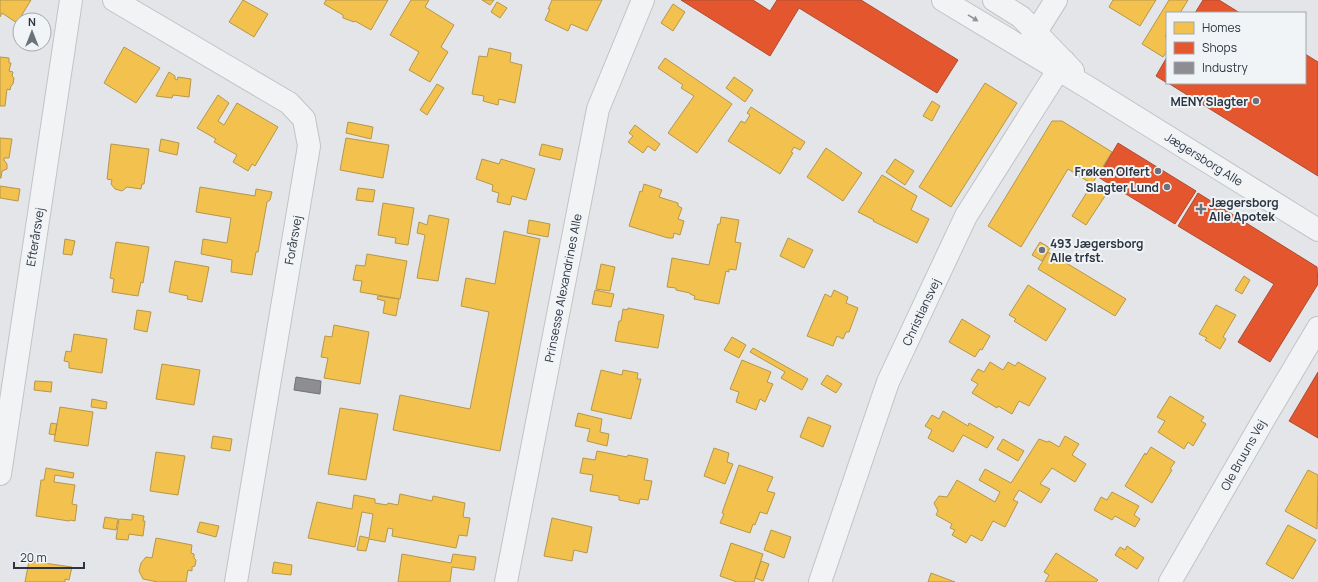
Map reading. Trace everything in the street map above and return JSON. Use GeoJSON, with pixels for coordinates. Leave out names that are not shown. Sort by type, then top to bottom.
{"type":"FeatureCollection","features":[{"type":"Feature","properties":{"kind":"street","name":"Efterårsvej"},"geometry":{"type":"LineString","coordinates":[[0,474],[71,0]]}},
{"type":"Feature","properties":{"kind":"street","name":"Forårsvej"},"geometry":{"type":"LineString","coordinates":[[114,0],[289,103],[304,119],[309,146],[236,582]]}},
{"type":"Feature","properties":{"kind":"street","name":"Prinsesse Alexandrines Alle"},"geometry":{"type":"LineString","coordinates":[[506,582],[598,109],[643,0]]}},
{"type":"Feature","properties":{"kind":"street","name":"Jægersborg Alle"},"geometry":{"type":"LineString","coordinates":[[943,0],[1025,50],[1061,65]]}},
{"type":"Feature","properties":{"kind":"street","name":"Jægersborg Alle"},"geometry":{"type":"LineString","coordinates":[[994,0],[1021,17],[1036,31],[1061,65],[1089,88],[1318,230]]}},
{"type":"Feature","properties":{"kind":"street"},"geometry":{"type":"LineString","coordinates":[[1025,50],[1056,0]]}},
{"type":"Feature","properties":{"kind":"street","name":"Christiansvej"},"geometry":{"type":"LineString","coordinates":[[820,582],[888,382],[966,216],[1061,65]]}},
{"type":"Feature","properties":{"kind":"street","name":"Ole Bruuns Vej"},"geometry":{"type":"LineString","coordinates":[[1170,582],[1264,418],[1318,328]]}},
{"type":"Feature","properties":{"kind":"building: Homes"},"geometry":{"type":"Polygon","coordinates":[[[0,0],[31,0],[24,12],[12,12],[12,20],[2,13],[0,17],[0,0]]]}},
{"type":"Feature","properties":{"kind":"building: Homes"},"geometry":{"type":"Polygon","coordinates":[[[243,0],[268,14],[254,37],[229,22],[243,0]]]}},
{"type":"Feature","properties":{"kind":"building: Homes"},"geometry":{"type":"Polygon","coordinates":[[[326,0],[388,0],[371,30],[355,21],[354,22],[343,18],[343,15],[324,4],[326,0]]]}},
{"type":"Feature","properties":{"kind":"building: Homes"},"geometry":{"type":"Polygon","coordinates":[[[411,0],[429,0],[425,7],[454,25],[441,47],[448,52],[430,82],[409,70],[419,52],[390,35],[411,0]]]}},
{"type":"Feature","properties":{"kind":"building: Homes"},"geometry":{"type":"Polygon","coordinates":[[[482,0],[494,0],[490,5],[482,0]]]}},
{"type":"Feature","properties":{"kind":"building: Homes"},"geometry":{"type":"Polygon","coordinates":[[[552,0],[602,0],[587,31],[571,24],[568,31],[545,20],[552,0]]]}},
{"type":"Feature","properties":{"kind":"building: Homes"},"geometry":{"type":"Polygon","coordinates":[[[1113,0],[1156,0],[1140,26],[1109,7],[1113,0]]]}},
{"type":"Feature","properties":{"kind":"building: Homes"},"geometry":{"type":"Polygon","coordinates":[[[1169,0],[1188,0],[1181,12],[1166,12],[1166,52],[1163,57],[1142,44],[1169,0]]]}},
{"type":"Feature","properties":{"kind":"building: Homes"},"geometry":{"type":"Polygon","coordinates":[[[497,2],[507,8],[500,18],[491,12],[497,2]]]}},
{"type":"Feature","properties":{"kind":"building: Homes"},"geometry":{"type":"Polygon","coordinates":[[[673,4],[685,12],[673,31],[661,23],[673,4]]]}},
{"type":"Feature","properties":{"kind":"building: Homes"},"geometry":{"type":"Polygon","coordinates":[[[124,47],[160,68],[136,103],[104,83],[124,47]]]}},
{"type":"Feature","properties":{"kind":"building: Homes"},"geometry":{"type":"Polygon","coordinates":[[[489,48],[511,53],[510,62],[522,65],[515,103],[499,99],[498,105],[483,101],[484,96],[472,94],[479,56],[487,57],[489,48]]]}},
{"type":"Feature","properties":{"kind":"building: Homes"},"geometry":{"type":"Polygon","coordinates":[[[0,57],[9,58],[9,63],[11,63],[9,71],[13,72],[12,76],[14,78],[10,90],[7,89],[5,106],[0,106],[0,57]]]}},
{"type":"Feature","properties":{"kind":"building: Homes"},"geometry":{"type":"Polygon","coordinates":[[[665,58],[732,104],[697,153],[668,133],[694,96],[681,88],[683,85],[658,68],[665,58]]]}},
{"type":"Feature","properties":{"kind":"building: Homes"},"geometry":{"type":"Polygon","coordinates":[[[169,72],[175,76],[175,79],[177,80],[178,77],[191,79],[189,97],[173,95],[172,98],[156,96],[169,72]]]}},
{"type":"Feature","properties":{"kind":"building: Homes"},"geometry":{"type":"Polygon","coordinates":[[[734,77],[753,90],[745,102],[726,88],[734,77]]]}},
{"type":"Feature","properties":{"kind":"building: Homes"},"geometry":{"type":"Polygon","coordinates":[[[985,83],[1017,103],[951,207],[919,187],[985,83]]]}},
{"type":"Feature","properties":{"kind":"building: Homes"},"geometry":{"type":"Polygon","coordinates":[[[437,84],[444,88],[427,115],[420,110],[437,84]]]}},
{"type":"Feature","properties":{"kind":"building: Homes"},"geometry":{"type":"Polygon","coordinates":[[[218,95],[229,103],[218,121],[224,125],[237,103],[278,127],[255,166],[252,164],[248,171],[233,162],[237,155],[214,142],[216,139],[197,128],[218,95]]]}},
{"type":"Feature","properties":{"kind":"building: Homes"},"geometry":{"type":"Polygon","coordinates":[[[932,101],[940,106],[932,121],[923,116],[932,101]]]}},
{"type":"Feature","properties":{"kind":"building: Homes"},"geometry":{"type":"Polygon","coordinates":[[[751,107],[805,142],[800,150],[794,147],[791,152],[793,153],[780,174],[728,141],[741,121],[745,123],[750,115],[747,113],[751,107]]]}},
{"type":"Feature","properties":{"kind":"building: Homes"},"geometry":{"type":"Polygon","coordinates":[[[1052,121],[1062,121],[1112,152],[1092,184],[1068,169],[1021,247],[988,226],[1052,121]]]}},
{"type":"Feature","properties":{"kind":"building: Homes"},"geometry":{"type":"Polygon","coordinates":[[[348,122],[373,127],[371,139],[346,133],[348,122]]]}},
{"type":"Feature","properties":{"kind":"building: Homes"},"geometry":{"type":"Polygon","coordinates":[[[635,125],[660,144],[655,151],[648,146],[643,153],[628,142],[633,136],[629,133],[635,125]]]}},
{"type":"Feature","properties":{"kind":"building: Homes"},"geometry":{"type":"Polygon","coordinates":[[[0,138],[12,139],[9,158],[4,158],[7,164],[7,169],[2,171],[1,178],[0,178],[0,138]]]}},
{"type":"Feature","properties":{"kind":"building: Homes"},"geometry":{"type":"Polygon","coordinates":[[[346,138],[389,145],[383,178],[340,170],[346,138]]]}},
{"type":"Feature","properties":{"kind":"building: Homes"},"geometry":{"type":"Polygon","coordinates":[[[161,139],[179,143],[177,155],[159,151],[161,139]]]}},
{"type":"Feature","properties":{"kind":"building: Homes"},"geometry":{"type":"Polygon","coordinates":[[[111,144],[149,149],[144,184],[142,184],[141,189],[127,187],[122,191],[115,189],[111,184],[112,180],[107,179],[111,144]]]}},
{"type":"Feature","properties":{"kind":"building: Homes"},"geometry":{"type":"Polygon","coordinates":[[[542,144],[563,149],[560,160],[539,155],[542,144]]]}},
{"type":"Feature","properties":{"kind":"building: Homes"},"geometry":{"type":"Polygon","coordinates":[[[826,148],[862,173],[843,201],[807,177],[826,148]]]}},
{"type":"Feature","properties":{"kind":"building: Homes"},"geometry":{"type":"Polygon","coordinates":[[[482,159],[499,164],[501,159],[535,169],[526,200],[512,196],[510,205],[497,202],[499,193],[492,191],[493,185],[476,179],[482,159]]]}},
{"type":"Feature","properties":{"kind":"building: Homes"},"geometry":{"type":"Polygon","coordinates":[[[895,159],[914,171],[905,185],[886,172],[895,159]]]}},
{"type":"Feature","properties":{"kind":"building: Homes"},"geometry":{"type":"Polygon","coordinates":[[[882,175],[917,196],[911,210],[929,219],[917,243],[858,212],[882,175]]]}},
{"type":"Feature","properties":{"kind":"building: Homes"},"geometry":{"type":"Polygon","coordinates":[[[644,184],[662,190],[659,197],[678,203],[678,206],[682,208],[678,219],[684,221],[680,235],[674,233],[673,238],[668,238],[629,226],[640,191],[642,192],[644,184]]]}},
{"type":"Feature","properties":{"kind":"building: Homes"},"geometry":{"type":"Polygon","coordinates":[[[1092,184],[1107,193],[1086,225],[1072,216],[1092,184]]]}},
{"type":"Feature","properties":{"kind":"building: Homes"},"geometry":{"type":"Polygon","coordinates":[[[0,186],[20,189],[18,201],[0,198],[0,186]]]}},
{"type":"Feature","properties":{"kind":"building: Homes"},"geometry":{"type":"Polygon","coordinates":[[[200,187],[255,196],[256,189],[272,192],[270,200],[267,202],[258,252],[256,252],[252,275],[231,272],[232,260],[201,254],[203,239],[227,243],[231,218],[196,212],[200,187]]]}},
{"type":"Feature","properties":{"kind":"building: Homes"},"geometry":{"type":"Polygon","coordinates":[[[358,188],[375,190],[373,202],[356,200],[358,188]]]}},
{"type":"Feature","properties":{"kind":"building: Homes"},"geometry":{"type":"Polygon","coordinates":[[[383,203],[414,208],[408,245],[395,243],[396,238],[378,235],[383,203]]]}},
{"type":"Feature","properties":{"kind":"building: Homes"},"geometry":{"type":"Polygon","coordinates":[[[429,215],[449,219],[438,281],[417,278],[425,235],[417,233],[419,222],[427,225],[429,215]]]}},
{"type":"Feature","properties":{"kind":"building: Homes"},"geometry":{"type":"Polygon","coordinates":[[[721,217],[739,220],[735,242],[741,243],[736,270],[729,269],[729,272],[726,271],[719,304],[694,299],[695,296],[690,293],[676,290],[676,288],[667,287],[672,258],[709,265],[718,224],[720,224],[721,217]]]}},
{"type":"Feature","properties":{"kind":"building: Homes"},"geometry":{"type":"Polygon","coordinates":[[[529,220],[550,224],[548,237],[527,233],[529,220]]]}},
{"type":"Feature","properties":{"kind":"building: Homes"},"geometry":{"type":"Polygon","coordinates":[[[504,231],[540,239],[500,451],[393,430],[400,395],[470,409],[489,312],[461,306],[466,278],[495,284],[504,231]]]}},
{"type":"Feature","properties":{"kind":"building: Homes"},"geometry":{"type":"Polygon","coordinates":[[[788,238],[813,250],[804,268],[780,256],[788,238]]]}},
{"type":"Feature","properties":{"kind":"building: Homes"},"geometry":{"type":"Polygon","coordinates":[[[65,239],[75,241],[72,255],[63,254],[65,239]]]}},
{"type":"Feature","properties":{"kind":"building: Homes"},"geometry":{"type":"Polygon","coordinates":[[[116,242],[149,247],[143,283],[141,282],[138,296],[112,292],[114,279],[110,278],[116,242]]]}},
{"type":"Feature","properties":{"kind":"building: Homes","name":"493 Jægersborg Alle trfst."},"geometry":{"type":"Polygon","coordinates":[[[1040,242],[1050,248],[1042,261],[1032,255],[1040,242]]]}},
{"type":"Feature","properties":{"kind":"building: Homes"},"geometry":{"type":"Polygon","coordinates":[[[1048,252],[1126,299],[1115,316],[1038,269],[1048,252]]]}},
{"type":"Feature","properties":{"kind":"building: Homes"},"geometry":{"type":"Polygon","coordinates":[[[367,254],[407,261],[400,299],[360,292],[362,281],[353,280],[356,265],[365,266],[367,254]]]}},
{"type":"Feature","properties":{"kind":"building: Homes"},"geometry":{"type":"Polygon","coordinates":[[[175,261],[209,267],[202,302],[187,299],[188,296],[169,292],[175,261]]]}},
{"type":"Feature","properties":{"kind":"building: Homes"},"geometry":{"type":"Polygon","coordinates":[[[601,264],[615,267],[610,291],[596,289],[601,264]]]}},
{"type":"Feature","properties":{"kind":"building: Homes"},"geometry":{"type":"Polygon","coordinates":[[[1244,276],[1250,280],[1242,294],[1235,290],[1244,276]]]}},
{"type":"Feature","properties":{"kind":"building: Homes"},"geometry":{"type":"Polygon","coordinates":[[[1028,285],[1066,309],[1046,341],[1014,321],[1016,319],[1009,315],[1028,285]]]}},
{"type":"Feature","properties":{"kind":"building: Homes"},"geometry":{"type":"Polygon","coordinates":[[[595,290],[614,294],[611,307],[592,304],[595,290]]]}},
{"type":"Feature","properties":{"kind":"building: Homes"},"geometry":{"type":"Polygon","coordinates":[[[834,290],[848,297],[846,303],[858,308],[849,332],[846,332],[843,339],[837,336],[833,346],[807,336],[825,294],[831,297],[834,290]]]}},
{"type":"Feature","properties":{"kind":"building: Homes"},"geometry":{"type":"Polygon","coordinates":[[[378,296],[399,299],[396,316],[383,313],[385,301],[377,299],[378,296]]]}},
{"type":"Feature","properties":{"kind":"building: Homes"},"geometry":{"type":"Polygon","coordinates":[[[1216,305],[1236,315],[1223,337],[1226,339],[1220,349],[1205,340],[1207,338],[1199,334],[1216,305]]]}},
{"type":"Feature","properties":{"kind":"building: Homes"},"geometry":{"type":"Polygon","coordinates":[[[628,308],[664,315],[658,348],[615,341],[623,309],[627,310],[628,308]]]}},
{"type":"Feature","properties":{"kind":"building: Homes"},"geometry":{"type":"Polygon","coordinates":[[[137,310],[151,312],[147,332],[134,329],[137,310]]]}},
{"type":"Feature","properties":{"kind":"building: Homes"},"geometry":{"type":"Polygon","coordinates":[[[962,319],[990,336],[982,350],[980,349],[975,357],[949,342],[962,319]]]}},
{"type":"Feature","properties":{"kind":"building: Homes"},"geometry":{"type":"Polygon","coordinates":[[[334,325],[369,332],[360,384],[324,378],[328,358],[321,357],[325,336],[332,337],[334,325]]]}},
{"type":"Feature","properties":{"kind":"building: Homes"},"geometry":{"type":"Polygon","coordinates":[[[74,334],[107,339],[102,373],[69,368],[69,362],[64,361],[66,351],[71,352],[74,334]]]}},
{"type":"Feature","properties":{"kind":"building: Homes"},"geometry":{"type":"Polygon","coordinates":[[[732,337],[746,345],[739,358],[724,350],[732,337]]]}},
{"type":"Feature","properties":{"kind":"building: Homes"},"geometry":{"type":"Polygon","coordinates":[[[753,348],[808,379],[802,390],[781,378],[785,372],[750,352],[753,348]]]}},
{"type":"Feature","properties":{"kind":"building: Homes"},"geometry":{"type":"Polygon","coordinates":[[[742,360],[771,372],[767,382],[773,384],[765,402],[760,399],[756,410],[736,402],[739,392],[730,389],[742,360]]]}},
{"type":"Feature","properties":{"kind":"building: Homes"},"geometry":{"type":"Polygon","coordinates":[[[990,362],[1003,370],[1008,362],[1015,366],[1018,362],[1046,378],[1029,406],[1019,401],[1012,414],[998,406],[997,408],[972,393],[978,384],[971,380],[978,369],[984,372],[990,362]]]}},
{"type":"Feature","properties":{"kind":"building: Homes"},"geometry":{"type":"Polygon","coordinates":[[[162,364],[200,370],[194,405],[156,399],[162,364]]]}},
{"type":"Feature","properties":{"kind":"building: Homes"},"geometry":{"type":"Polygon","coordinates":[[[601,370],[622,375],[623,370],[638,373],[637,379],[641,379],[631,419],[591,410],[601,370]]]}},
{"type":"Feature","properties":{"kind":"building: Homes"},"geometry":{"type":"Polygon","coordinates":[[[827,375],[842,384],[836,393],[821,384],[827,375]]]}},
{"type":"Feature","properties":{"kind":"building: Homes"},"geometry":{"type":"Polygon","coordinates":[[[35,381],[52,382],[51,392],[34,390],[35,381]]]}},
{"type":"Feature","properties":{"kind":"building: Homes"},"geometry":{"type":"Polygon","coordinates":[[[1170,396],[1204,417],[1201,421],[1206,424],[1193,446],[1188,442],[1184,449],[1158,432],[1165,421],[1157,417],[1170,396]]]}},
{"type":"Feature","properties":{"kind":"building: Homes"},"geometry":{"type":"Polygon","coordinates":[[[92,399],[107,402],[106,409],[91,407],[92,399]]]}},
{"type":"Feature","properties":{"kind":"building: Homes"},"geometry":{"type":"Polygon","coordinates":[[[60,407],[93,412],[88,446],[54,441],[60,407]]]}},
{"type":"Feature","properties":{"kind":"building: Homes"},"geometry":{"type":"Polygon","coordinates":[[[340,408],[378,414],[366,480],[328,474],[340,408]]]}},
{"type":"Feature","properties":{"kind":"building: Homes"},"geometry":{"type":"Polygon","coordinates":[[[943,411],[968,426],[969,423],[994,437],[987,448],[963,435],[953,452],[928,438],[932,430],[925,426],[932,415],[939,419],[943,411]]]}},
{"type":"Feature","properties":{"kind":"building: Homes"},"geometry":{"type":"Polygon","coordinates":[[[578,413],[602,419],[600,432],[609,434],[607,446],[587,441],[590,429],[575,426],[578,413]]]}},
{"type":"Feature","properties":{"kind":"building: Homes"},"geometry":{"type":"Polygon","coordinates":[[[808,417],[831,426],[823,447],[800,437],[808,417]]]}},
{"type":"Feature","properties":{"kind":"building: Homes"},"geometry":{"type":"Polygon","coordinates":[[[51,423],[57,424],[55,435],[49,434],[51,423]]]}},
{"type":"Feature","properties":{"kind":"building: Homes"},"geometry":{"type":"Polygon","coordinates":[[[213,436],[232,439],[230,451],[211,448],[213,436]]]}},
{"type":"Feature","properties":{"kind":"building: Homes"},"geometry":{"type":"Polygon","coordinates":[[[1065,436],[1079,444],[1072,455],[1086,464],[1075,482],[1052,468],[1040,484],[1050,489],[1041,503],[1019,490],[1013,500],[1018,502],[1005,527],[993,521],[982,541],[971,535],[966,543],[952,535],[955,530],[950,528],[952,524],[936,515],[938,511],[934,503],[939,496],[947,497],[957,480],[995,502],[1000,492],[979,480],[985,469],[1011,483],[1039,439],[1047,442],[1049,441],[1059,447],[1065,436]]]}},
{"type":"Feature","properties":{"kind":"building: Homes"},"geometry":{"type":"Polygon","coordinates":[[[1003,439],[1024,451],[1018,461],[997,449],[1003,439]]]}},
{"type":"Feature","properties":{"kind":"building: Homes"},"geometry":{"type":"Polygon","coordinates":[[[1151,447],[1175,462],[1170,469],[1172,470],[1152,503],[1125,486],[1145,453],[1146,455],[1151,447]]]}},
{"type":"Feature","properties":{"kind":"building: Homes"},"geometry":{"type":"Polygon","coordinates":[[[714,448],[729,453],[727,462],[733,464],[725,484],[704,476],[714,448]]]}},
{"type":"Feature","properties":{"kind":"building: Homes"},"geometry":{"type":"Polygon","coordinates":[[[597,451],[627,457],[628,455],[648,459],[644,480],[652,481],[648,500],[640,499],[639,504],[619,500],[619,496],[590,491],[593,475],[580,473],[583,458],[595,460],[597,451]]]}},
{"type":"Feature","properties":{"kind":"building: Homes"},"geometry":{"type":"Polygon","coordinates":[[[156,452],[185,456],[178,495],[150,491],[156,452]]]}},
{"type":"Feature","properties":{"kind":"building: Homes"},"geometry":{"type":"Polygon","coordinates":[[[739,465],[773,477],[767,491],[775,493],[767,514],[760,512],[750,533],[720,523],[724,514],[722,513],[739,465]]]}},
{"type":"Feature","properties":{"kind":"building: Homes"},"geometry":{"type":"Polygon","coordinates":[[[46,468],[74,473],[73,478],[55,475],[54,482],[75,485],[72,504],[77,505],[75,521],[36,516],[41,480],[44,480],[46,468]]]}},
{"type":"Feature","properties":{"kind":"building: Homes"},"geometry":{"type":"Polygon","coordinates":[[[1308,470],[1318,475],[1317,529],[1285,511],[1308,470]]]}},
{"type":"Feature","properties":{"kind":"building: Homes"},"geometry":{"type":"Polygon","coordinates":[[[1112,492],[1139,506],[1134,515],[1140,519],[1135,527],[1115,516],[1112,520],[1094,510],[1101,497],[1107,500],[1112,492]]]}},
{"type":"Feature","properties":{"kind":"building: Homes"},"geometry":{"type":"Polygon","coordinates":[[[400,494],[432,501],[433,496],[465,503],[463,517],[470,518],[467,536],[459,535],[456,548],[392,536],[393,529],[388,528],[385,542],[369,539],[366,551],[357,550],[360,536],[369,538],[373,514],[362,512],[355,547],[308,538],[317,502],[352,509],[354,495],[375,499],[375,503],[398,505],[400,494]]]}},
{"type":"Feature","properties":{"kind":"building: Homes"},"geometry":{"type":"Polygon","coordinates":[[[132,514],[144,516],[143,521],[145,521],[143,536],[129,534],[128,540],[116,539],[119,519],[132,520],[132,514]]]}},
{"type":"Feature","properties":{"kind":"building: Homes"},"geometry":{"type":"Polygon","coordinates":[[[105,517],[118,519],[116,530],[103,528],[105,517]]]}},
{"type":"Feature","properties":{"kind":"building: Homes"},"geometry":{"type":"Polygon","coordinates":[[[552,518],[592,527],[587,553],[574,550],[572,561],[544,556],[552,518]]]}},
{"type":"Feature","properties":{"kind":"building: Homes"},"geometry":{"type":"Polygon","coordinates":[[[200,522],[219,526],[216,537],[197,532],[200,522]]]}},
{"type":"Feature","properties":{"kind":"building: Homes"},"geometry":{"type":"Polygon","coordinates":[[[1288,525],[1316,540],[1293,579],[1266,564],[1288,525]]]}},
{"type":"Feature","properties":{"kind":"building: Homes"},"geometry":{"type":"Polygon","coordinates":[[[771,530],[791,537],[784,558],[764,550],[771,530]]]}},
{"type":"Feature","properties":{"kind":"building: Homes"},"geometry":{"type":"Polygon","coordinates":[[[156,538],[192,545],[191,553],[194,554],[194,558],[196,560],[195,566],[192,567],[192,571],[188,570],[186,582],[158,582],[143,579],[139,571],[141,563],[146,557],[152,558],[156,538]]]}},
{"type":"Feature","properties":{"kind":"building: Homes"},"geometry":{"type":"Polygon","coordinates":[[[731,543],[763,554],[754,582],[737,582],[720,576],[731,543]]]}},
{"type":"Feature","properties":{"kind":"building: Homes"},"geometry":{"type":"Polygon","coordinates":[[[1127,546],[1144,558],[1137,569],[1115,555],[1120,547],[1125,550],[1127,546]]]}},
{"type":"Feature","properties":{"kind":"building: Homes"},"geometry":{"type":"Polygon","coordinates":[[[1056,553],[1098,580],[1096,582],[1045,582],[1049,575],[1044,572],[1056,553]]]}},
{"type":"Feature","properties":{"kind":"building: Homes"},"geometry":{"type":"Polygon","coordinates":[[[402,554],[451,563],[453,554],[476,557],[474,570],[452,567],[450,582],[398,582],[402,554]]]}},
{"type":"Feature","properties":{"kind":"building: Homes"},"geometry":{"type":"Polygon","coordinates":[[[29,561],[72,567],[69,580],[65,579],[65,582],[25,582],[29,561]]]}},
{"type":"Feature","properties":{"kind":"building: Homes"},"geometry":{"type":"Polygon","coordinates":[[[761,561],[769,564],[763,581],[755,578],[761,561]]]}},
{"type":"Feature","properties":{"kind":"building: Homes"},"geometry":{"type":"Polygon","coordinates":[[[274,562],[292,565],[291,575],[272,573],[274,562]]]}},
{"type":"Feature","properties":{"kind":"building: Homes"},"geometry":{"type":"Polygon","coordinates":[[[931,573],[955,582],[928,582],[931,573]]]}},
{"type":"Feature","properties":{"kind":"building: Shops"},"geometry":{"type":"Polygon","coordinates":[[[681,0],[753,0],[770,11],[777,0],[861,0],[958,60],[937,93],[799,8],[770,56],[681,0]]]}},
{"type":"Feature","properties":{"kind":"building: Shops"},"geometry":{"type":"Polygon","coordinates":[[[1203,0],[1219,0],[1238,12],[1196,12],[1203,0]]]}},
{"type":"Feature","properties":{"kind":"building: Shops"},"geometry":{"type":"Polygon","coordinates":[[[1306,55],[1318,62],[1318,176],[1170,84],[1306,84],[1306,55]]]}},
{"type":"Feature","properties":{"kind":"building: Shops"},"geometry":{"type":"Polygon","coordinates":[[[1166,59],[1166,82],[1156,76],[1166,59]]]}},
{"type":"Feature","properties":{"kind":"building: Shops"},"geometry":{"type":"Polygon","coordinates":[[[1118,143],[1196,191],[1175,224],[1098,177],[1118,143]]]}},
{"type":"Feature","properties":{"kind":"building: Shops"},"geometry":{"type":"Polygon","coordinates":[[[1198,193],[1317,267],[1318,284],[1270,362],[1238,342],[1274,284],[1178,226],[1198,193]]]}},
{"type":"Feature","properties":{"kind":"building: Shops"},"geometry":{"type":"Polygon","coordinates":[[[1318,372],[1318,438],[1289,421],[1318,372]]]}},
{"type":"Feature","properties":{"kind":"building: Industry"},"geometry":{"type":"Polygon","coordinates":[[[296,377],[321,381],[320,394],[294,390],[296,377]]]}},
{"type":"Feature","properties":{"kind":"place","name":"MENY Slagter"},"geometry":{"type":"Point","coordinates":[1256,101]}},
{"type":"Feature","properties":{"kind":"place","name":"Frøken Olfert"},"geometry":{"type":"Point","coordinates":[1158,171]}},
{"type":"Feature","properties":{"kind":"place","name":"Slagter Lund"},"geometry":{"type":"Point","coordinates":[1167,187]}},
{"type":"Feature","properties":{"kind":"place","name":"Jægersborg Alle Apotek"},"geometry":{"type":"Point","coordinates":[1201,209]}},
{"type":"Feature","properties":{"kind":"place","name":"493 Jægersborg Alle trfst."},"geometry":{"type":"Point","coordinates":[1042,250]}}]}
